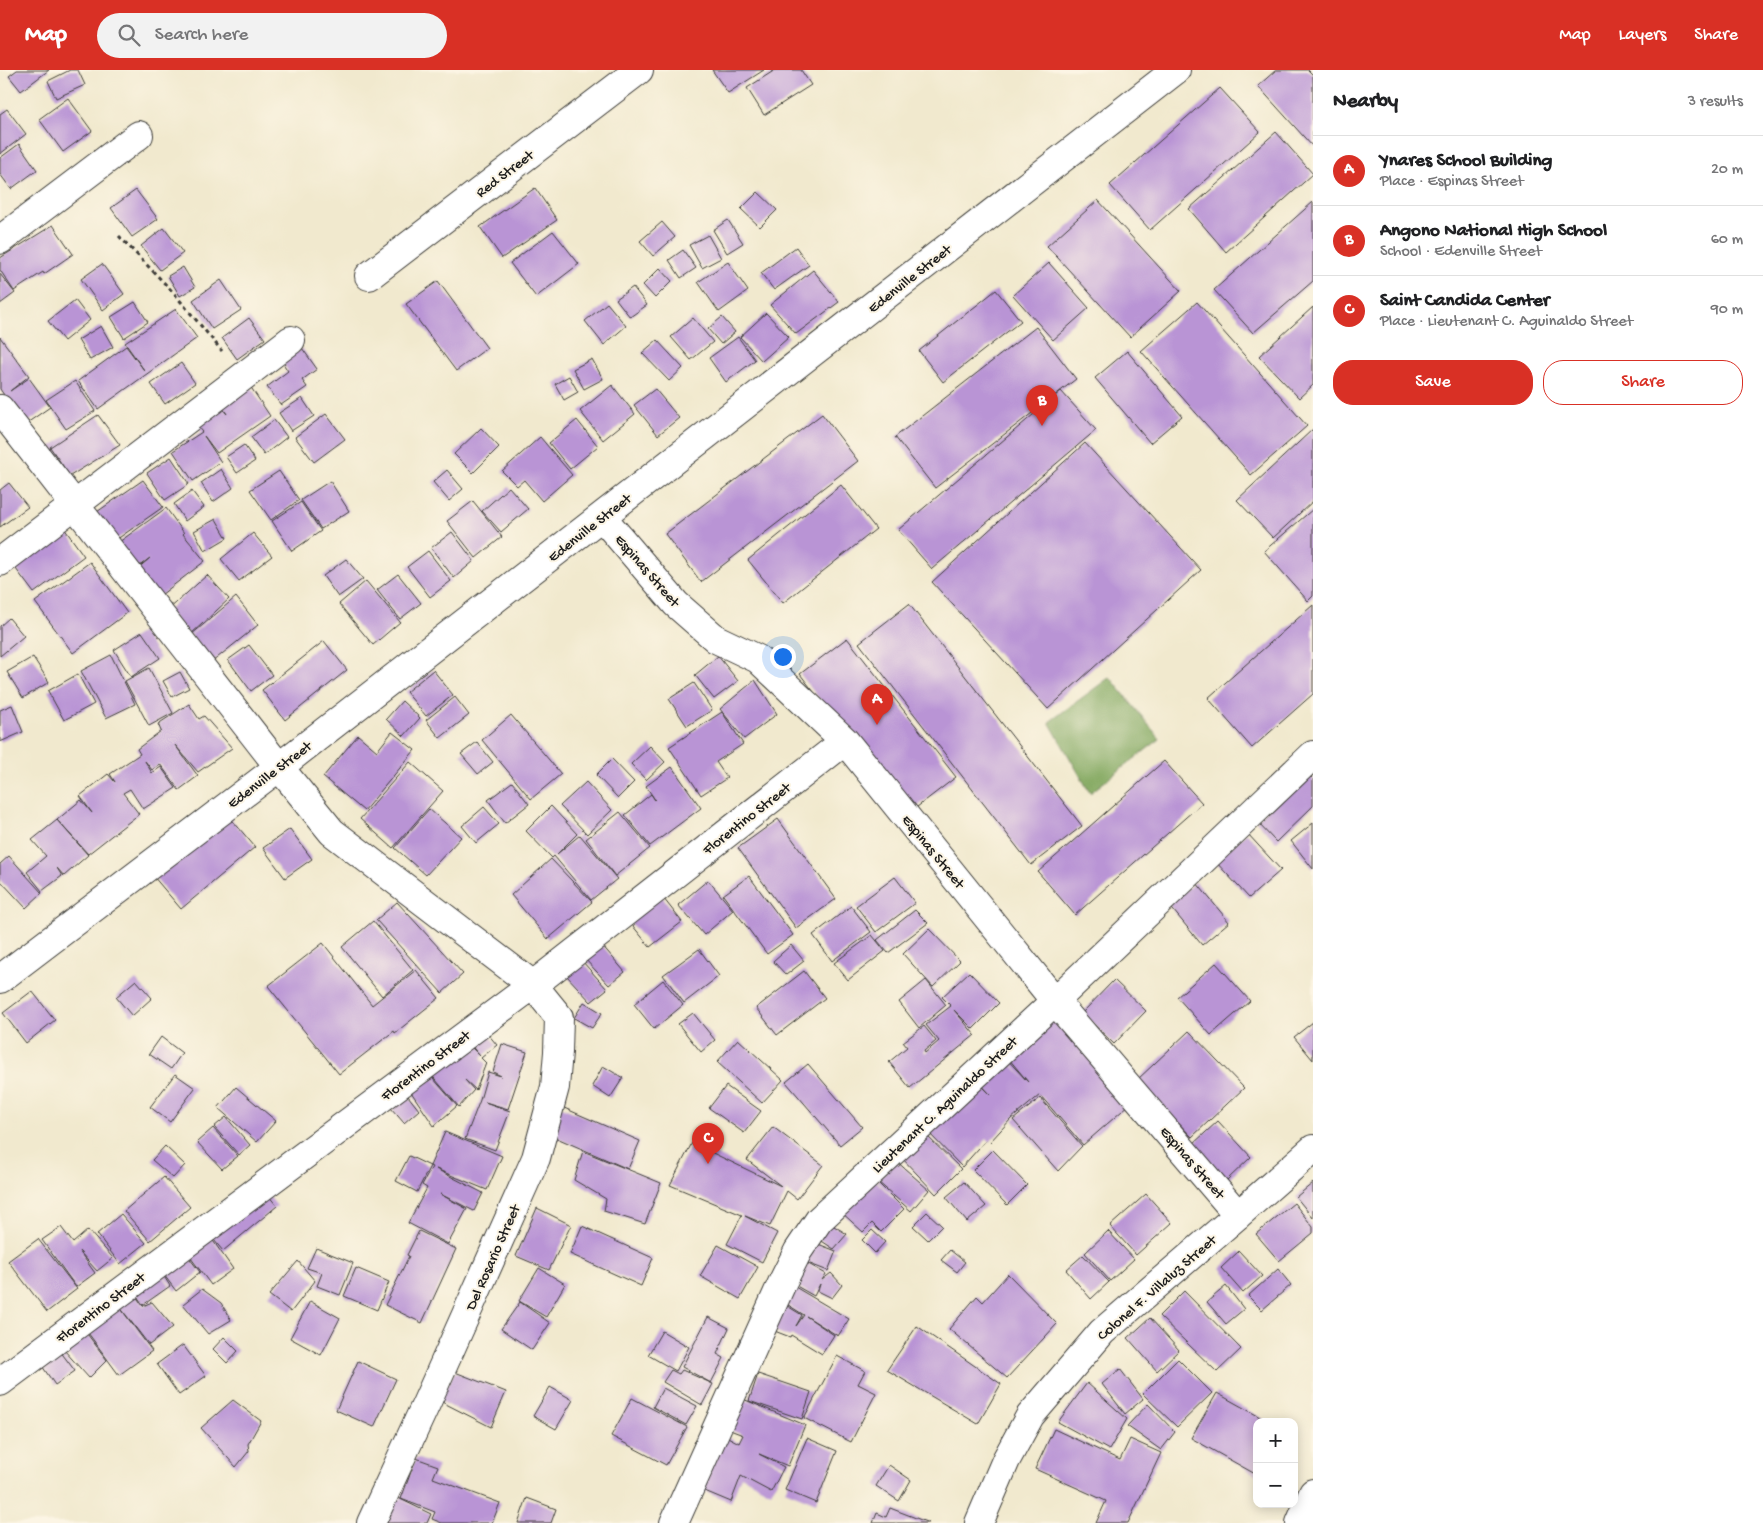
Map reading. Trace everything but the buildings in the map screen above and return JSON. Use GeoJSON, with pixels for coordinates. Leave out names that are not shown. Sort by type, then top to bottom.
{"type":"FeatureCollection","features":[{"type":"Feature","properties":{"kind":"street","name":"Red Street"},"geometry":{"type":"LineString","coordinates":[[369,276],[639,70]]}},
{"type":"Feature","properties":{"kind":"street","name":"Edenville Street"},"geometry":{"type":"LineString","coordinates":[[0,980],[280,767],[1176,70]]}},
{"type":"Feature","properties":{"kind":"street"},"geometry":{"type":"LineString","coordinates":[[0,240],[138,135]]}},
{"type":"Feature","properties":{"kind":"street"},"geometry":{"type":"LineString","coordinates":[[0,562],[291,340]]}},
{"type":"Feature","properties":{"kind":"street","name":"Del Rosario Street"},"geometry":{"type":"LineString","coordinates":[[0,408],[332,832],[533,985],[558,1017],[558,1052],[554,1086],[536,1158],[371,1523]]}},
{"type":"Feature","properties":{"kind":"street","name":"Espinas Street"},"geometry":{"type":"LineString","coordinates":[[602,517],[676,604],[716,639],[758,659],[845,741],[1055,1001],[1238,1215]]}},
{"type":"Feature","properties":{"kind":"street","name":"Florentino Street"},"geometry":{"type":"LineString","coordinates":[[0,1382],[533,985],[845,741]]}},
{"type":"Feature","properties":{"kind":"street","name":"Lieutenant C. Aguinaldo Street"},"geometry":{"type":"LineString","coordinates":[[674,1523],[783,1281],[798,1250],[819,1220],[1055,1001],[1313,755]]}},
{"type":"Feature","properties":{"kind":"street","name":"Colonel F. Villaluz Street"},"geometry":{"type":"LineString","coordinates":[[979,1523],[1006,1460],[1030,1416],[1084,1352],[1102,1332],[1313,1149]]}},
{"type":"Feature","properties":{"kind":"street"},"geometry":{"type":"LineString","coordinates":[[1300,1523],[1313,1493]]}},
{"type":"Feature","properties":{"kind":"path"},"geometry":{"type":"LineString","coordinates":[[119,236],[172,291],[243,376]]}},
{"type":"Feature","properties":{"kind":"green space"},"geometry":{"type":"Polygon","coordinates":[[[1110,677],[1160,739],[1090,793],[1049,722],[1110,677]]]}},
{"type":"Feature","properties":{"kind":"place","name":"Angono National High School"},"geometry":{"type":"Point","coordinates":[1042,426]}},
{"type":"Feature","properties":{"kind":"place","name":"Ynares School Building"},"geometry":{"type":"Point","coordinates":[877,725]}},
{"type":"Feature","properties":{"kind":"place","name":"Saint Candida Center"},"geometry":{"type":"Point","coordinates":[708,1164]}}]}
